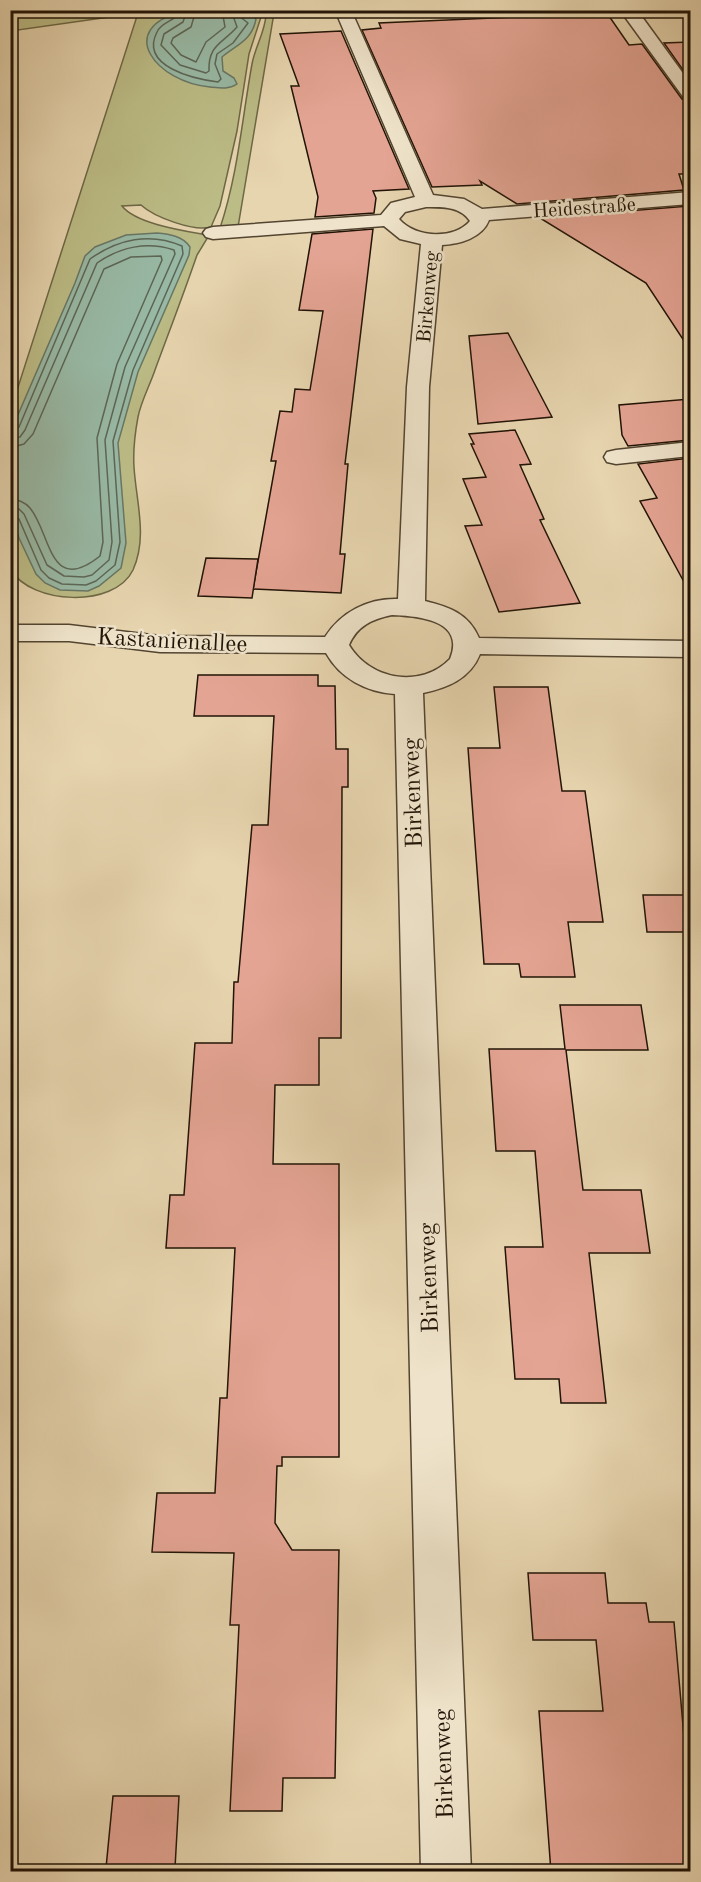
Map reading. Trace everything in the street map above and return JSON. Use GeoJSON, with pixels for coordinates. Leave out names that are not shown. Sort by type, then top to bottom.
{"type":"FeatureCollection","features":[{"type":"Feature","properties":{"kind":"street"},"geometry":{"type":"LineString","coordinates":[[343,10],[426,201]]}},
{"type":"Feature","properties":{"kind":"street"},"geometry":{"type":"LineString","coordinates":[[628,10],[690,94]]}},
{"type":"Feature","properties":{"kind":"street","name":"Heidestraße"},"geometry":{"type":"LineString","coordinates":[[478,215],[690,198]]}},
{"type":"Feature","properties":{"kind":"street"},"geometry":{"type":"LineString","coordinates":[[426,201],[452,202],[478,215],[480,221],[471,232],[447,239],[407,235],[398,231],[389,220],[390,214],[403,205],[426,201]]}},
{"type":"Feature","properties":{"kind":"street"},"geometry":{"type":"LineString","coordinates":[[213,233],[389,220]]}},
{"type":"Feature","properties":{"kind":"street","name":"Birkenweg"},"geometry":{"type":"LineString","coordinates":[[411,607],[418,387],[432,239]]}},
{"type":"Feature","properties":{"kind":"street"},"geometry":{"type":"LineString","coordinates":[[616,457],[690,449]]}},
{"type":"Feature","properties":{"kind":"street"},"geometry":{"type":"LineString","coordinates":[[392,607],[411,607],[445,616],[457,624],[465,635],[468,646],[465,657],[457,668],[444,676],[409,685],[387,684],[367,679],[351,670],[340,659],[335,645],[346,624],[359,615],[392,607]]}},
{"type":"Feature","properties":{"kind":"street","name":"Kastanienallee"},"geometry":{"type":"LineString","coordinates":[[10,633],[69,633],[160,644],[335,645]]}},
{"type":"Feature","properties":{"kind":"street"},"geometry":{"type":"LineString","coordinates":[[468,646],[690,649]]}},
{"type":"Feature","properties":{"kind":"street","name":"Birkenweg"},"geometry":{"type":"LineString","coordinates":[[409,685],[447,1872]]}},
{"type":"Feature","properties":{"kind":"green space"},"geometry":{"type":"Polygon","coordinates":[[[242,10],[261,17],[249,54],[237,131],[220,206],[211,227],[195,227],[174,222],[141,205],[122,206],[138,218],[149,222],[208,237],[197,255],[138,417],[134,461],[140,519],[140,545],[133,570],[123,583],[109,591],[91,596],[53,595],[36,590],[21,581],[11,570],[11,409],[138,13],[11,31],[10,11],[242,10]]]}},
{"type":"Feature","properties":{"kind":"green space"},"geometry":{"type":"Polygon","coordinates":[[[274,13],[238,227],[220,228],[235,167],[253,58],[266,15],[274,13]]]}},
{"type":"Feature","properties":{"kind":"water"},"geometry":{"type":"Polygon","coordinates":[[[212,9],[241,11],[256,19],[247,38],[222,57],[223,71],[234,78],[237,84],[224,88],[191,83],[174,76],[160,66],[150,54],[147,42],[150,30],[162,19],[184,11],[212,9]]]}},
{"type":"Feature","properties":{"kind":"water"},"geometry":{"type":"Polygon","coordinates":[[[157,233],[180,238],[190,247],[189,255],[138,372],[118,443],[126,543],[121,568],[99,586],[88,591],[60,590],[45,583],[36,574],[19,538],[10,509],[11,431],[85,256],[95,247],[126,235],[157,233]]]}},
{"type":"Feature","properties":{"kind":"building"},"geometry":{"type":"Polygon","coordinates":[[[535,10],[576,10],[581,17],[609,16],[629,45],[642,44],[682,99],[690,101],[690,174],[679,174],[684,190],[517,204],[480,181],[482,185],[432,187],[362,30],[381,28],[379,23],[538,16],[535,10]]]}},
{"type":"Feature","properties":{"kind":"building"},"geometry":{"type":"Polygon","coordinates":[[[341,31],[409,189],[373,191],[376,198],[374,213],[315,217],[318,197],[291,86],[299,86],[280,34],[341,31]]]}},
{"type":"Feature","properties":{"kind":"building"},"geometry":{"type":"Polygon","coordinates":[[[690,42],[690,80],[664,43],[690,42]]]}},
{"type":"Feature","properties":{"kind":"building"},"geometry":{"type":"Polygon","coordinates":[[[689,206],[690,350],[646,283],[540,218],[689,206]]]}},
{"type":"Feature","properties":{"kind":"building"},"geometry":{"type":"Polygon","coordinates":[[[373,229],[345,464],[348,464],[340,554],[345,554],[341,593],[253,589],[276,461],[271,461],[280,411],[292,412],[295,389],[310,390],[323,311],[299,310],[312,234],[373,229]]]}},
{"type":"Feature","properties":{"kind":"building"},"geometry":{"type":"Polygon","coordinates":[[[508,333],[552,417],[478,424],[469,336],[508,333]]]}},
{"type":"Feature","properties":{"kind":"building"},"geometry":{"type":"Polygon","coordinates":[[[690,399],[690,440],[628,446],[622,435],[619,405],[690,399]]]}},
{"type":"Feature","properties":{"kind":"building"},"geometry":{"type":"Polygon","coordinates":[[[515,430],[531,464],[520,465],[544,519],[540,520],[580,603],[499,612],[465,526],[482,525],[463,479],[486,477],[471,444],[474,444],[469,434],[515,430]]]}},
{"type":"Feature","properties":{"kind":"building"},"geometry":{"type":"Polygon","coordinates":[[[690,458],[690,593],[640,501],[657,498],[638,464],[690,458]]]}},
{"type":"Feature","properties":{"kind":"building"},"geometry":{"type":"Polygon","coordinates":[[[206,558],[258,559],[252,598],[198,596],[206,558]]]}},
{"type":"Feature","properties":{"kind":"building"},"geometry":{"type":"Polygon","coordinates":[[[198,675],[318,675],[318,686],[335,686],[336,749],[348,749],[348,787],[342,787],[341,1038],[319,1038],[319,1085],[275,1085],[273,1164],[339,1164],[339,1457],[282,1457],[282,1466],[277,1466],[275,1523],[292,1550],[339,1550],[335,1778],[283,1778],[282,1811],[230,1811],[239,1625],[230,1625],[234,1553],[152,1552],[157,1493],[215,1493],[220,1398],[227,1398],[235,1248],[166,1248],[170,1195],[184,1195],[195,1043],[232,1043],[234,982],[238,982],[252,825],[268,825],[274,716],[194,716],[198,675]]]}},
{"type":"Feature","properties":{"kind":"building"},"geometry":{"type":"Polygon","coordinates":[[[494,687],[548,687],[562,791],[585,791],[603,922],[568,922],[575,977],[521,977],[519,964],[484,964],[468,748],[500,748],[494,687]]]}},
{"type":"Feature","properties":{"kind":"building"},"geometry":{"type":"Polygon","coordinates":[[[643,895],[690,895],[690,932],[647,932],[643,895]]]}},
{"type":"Feature","properties":{"kind":"building"},"geometry":{"type":"Polygon","coordinates":[[[560,1005],[641,1005],[648,1050],[566,1050],[583,1190],[641,1190],[650,1253],[589,1253],[606,1403],[561,1403],[559,1379],[515,1379],[505,1247],[543,1247],[535,1151],[496,1151],[489,1049],[565,1049],[560,1005]]]}},
{"type":"Feature","properties":{"kind":"building"},"geometry":{"type":"Polygon","coordinates":[[[528,1573],[605,1573],[608,1603],[646,1603],[649,1622],[674,1622],[690,1806],[690,1868],[608,1868],[608,1872],[551,1872],[539,1711],[603,1711],[596,1640],[533,1640],[528,1573]]]}},
{"type":"Feature","properties":{"kind":"building"},"geometry":{"type":"Polygon","coordinates":[[[113,1796],[179,1796],[175,1868],[106,1868],[113,1796]]]}}]}
